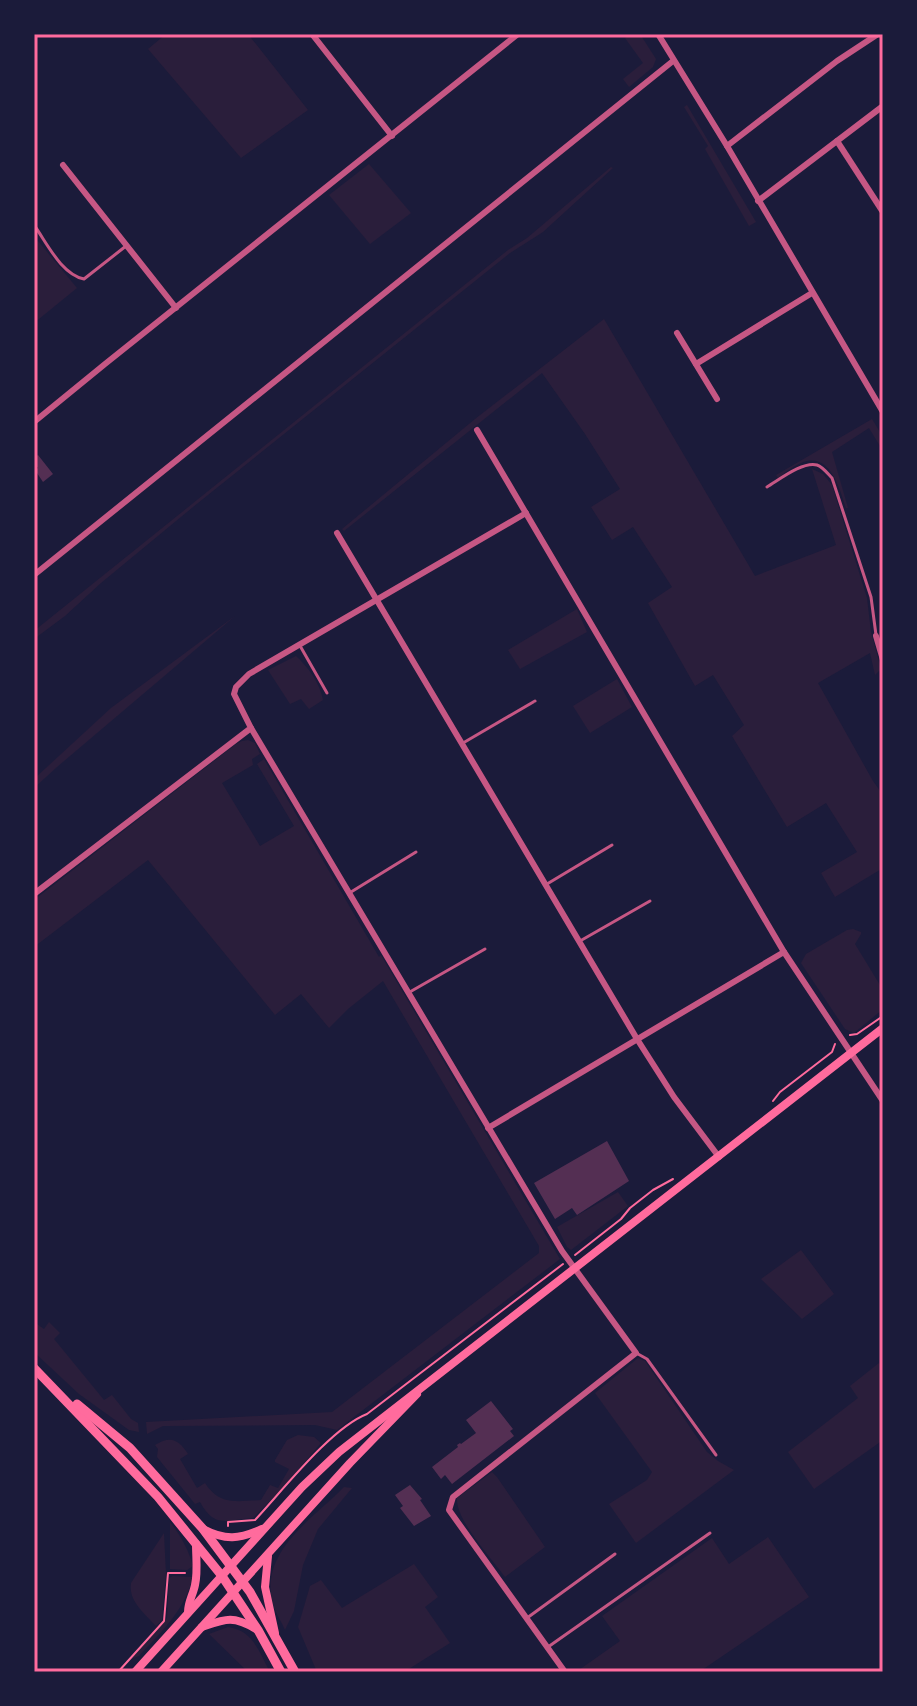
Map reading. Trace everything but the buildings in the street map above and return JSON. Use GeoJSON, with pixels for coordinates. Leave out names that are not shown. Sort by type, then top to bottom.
{"type":"FeatureCollection","features":[{"type":"Feature","properties":{"kind":"main road"},"geometry":{"type":"LineString","coordinates":[[135,1672],[302,1487],[339,1452],[571,1264],[719,1157],[883,1028]]}},
{"type":"Feature","properties":{"kind":"main road"},"geometry":{"type":"LineString","coordinates":[[34,1368],[158,1497],[222,1576],[281,1672]]}},
{"type":"Feature","properties":{"kind":"main road"},"geometry":{"type":"LineString","coordinates":[[161,1672],[431,1378]]}},
{"type":"Feature","properties":{"kind":"main road"},"geometry":{"type":"LineString","coordinates":[[49,1382],[123,1440],[203,1529],[243,1581],[295,1672]]}},
{"type":"Feature","properties":{"kind":"main road"},"geometry":{"type":"LineString","coordinates":[[203,1529],[229,1538],[267,1528]]}},
{"type":"Feature","properties":{"kind":"main road"},"geometry":{"type":"LineString","coordinates":[[188,1612],[197,1573],[196,1544]]}},
{"type":"Feature","properties":{"kind":"main road"},"geometry":{"type":"LineString","coordinates":[[268,1554],[265,1587],[276,1637]]}},
{"type":"Feature","properties":{"kind":"main road"},"geometry":{"type":"LineString","coordinates":[[201,1627],[231,1618],[258,1630]]}},
{"type":"Feature","properties":{"kind":"street"},"geometry":{"type":"LineString","coordinates":[[312,34],[392,136]]}},
{"type":"Feature","properties":{"kind":"street"},"geometry":{"type":"LineString","coordinates":[[34,422],[518,34]]}},
{"type":"Feature","properties":{"kind":"street"},"geometry":{"type":"LineString","coordinates":[[658,34],[883,412]]}},
{"type":"Feature","properties":{"kind":"street"},"geometry":{"type":"LineString","coordinates":[[727,146],[837,61],[878,34]]}},
{"type":"Feature","properties":{"kind":"street"},"geometry":{"type":"LineString","coordinates":[[34,575],[673,61]]}},
{"type":"Feature","properties":{"kind":"street"},"geometry":{"type":"LineString","coordinates":[[758,201],[883,106]]}},
{"type":"Feature","properties":{"kind":"street"},"geometry":{"type":"LineString","coordinates":[[837,141],[883,212]]}},
{"type":"Feature","properties":{"kind":"street"},"geometry":{"type":"LineString","coordinates":[[63,165],[176,308]]}},
{"type":"Feature","properties":{"kind":"street"},"geometry":{"type":"LineString","coordinates":[[696,364],[812,293]]}},
{"type":"Feature","properties":{"kind":"street"},"geometry":{"type":"LineString","coordinates":[[677,333],[717,399]]}},
{"type":"Feature","properties":{"kind":"street"},"geometry":{"type":"LineString","coordinates":[[477,430],[784,952],[883,1101]]}},
{"type":"Feature","properties":{"kind":"street"},"geometry":{"type":"LineString","coordinates":[[526,513],[249,674],[236,687],[234,694],[251,728],[488,1128],[571,1264],[636,1353],[453,1497],[449,1510],[565,1672]]}},
{"type":"Feature","properties":{"kind":"street"},"geometry":{"type":"LineString","coordinates":[[337,533],[637,1039],[674,1097],[719,1157]]}},
{"type":"Feature","properties":{"kind":"street"},"geometry":{"type":"LineString","coordinates":[[876,636],[883,660]]}},
{"type":"Feature","properties":{"kind":"street"},"geometry":{"type":"LineString","coordinates":[[34,894],[251,728]]}},
{"type":"Feature","properties":{"kind":"street"},"geometry":{"type":"LineString","coordinates":[[488,1128],[784,952]]}},
{"type":"Feature","properties":{"kind":"lane"},"geometry":{"type":"LineString","coordinates":[[34,225],[64,268],[75,277],[84,279],[126,246]]}},
{"type":"Feature","properties":{"kind":"lane"},"geometry":{"type":"LineString","coordinates":[[767,487],[803,466],[813,464],[821,466],[832,478],[871,597],[876,636]]}},
{"type":"Feature","properties":{"kind":"lane"},"geometry":{"type":"LineString","coordinates":[[299,644],[327,693]]}},
{"type":"Feature","properties":{"kind":"lane"},"geometry":{"type":"LineString","coordinates":[[463,743],[535,701]]}},
{"type":"Feature","properties":{"kind":"lane"},"geometry":{"type":"LineString","coordinates":[[546,884],[612,845]]}},
{"type":"Feature","properties":{"kind":"lane"},"geometry":{"type":"LineString","coordinates":[[349,894],[416,852]]}},
{"type":"Feature","properties":{"kind":"lane"},"geometry":{"type":"LineString","coordinates":[[579,941],[650,901]]}},
{"type":"Feature","properties":{"kind":"lane"},"geometry":{"type":"LineString","coordinates":[[408,993],[485,949]]}},
{"type":"Feature","properties":{"kind":"lane"},"geometry":{"type":"LineString","coordinates":[[636,1353],[647,1359],[716,1455]]}},
{"type":"Feature","properties":{"kind":"lane"},"geometry":{"type":"LineString","coordinates":[[548,1647],[710,1533]]}},
{"type":"Feature","properties":{"kind":"lane"},"geometry":{"type":"LineString","coordinates":[[527,1618],[615,1554]]}},
{"type":"Feature","properties":{"kind":"path"},"geometry":{"type":"LineString","coordinates":[[780,1092],[832,1052],[835,1048],[832,1040],[844,1032],[857,1034],[883,1016]]}},
{"type":"Feature","properties":{"kind":"path"},"geometry":{"type":"LineString","coordinates":[[228,1522],[255,1520],[316,1452],[359,1417],[571,1264],[630,1208],[666,1182]]}},
{"type":"Feature","properties":{"kind":"path"},"geometry":{"type":"LineString","coordinates":[[118,1672],[164,1621],[168,1573],[197,1573]]}},
{"type":"Feature","properties":{"kind":"shaded area"},"geometry":{"type":"Polygon","coordinates":[[[166,34],[248,34],[308,110],[241,158],[148,49],[166,34]]]}},
{"type":"Feature","properties":{"kind":"shaded area"},"geometry":{"type":"Polygon","coordinates":[[[630,34],[640,34],[656,59],[653,67],[629,87],[623,79],[643,63],[625,38],[630,34]]]}},
{"type":"Feature","properties":{"kind":"shaded area"},"geometry":{"type":"Polygon","coordinates":[[[687,105],[756,222],[749,226],[705,149],[708,146],[684,107],[687,105]]]}},
{"type":"Feature","properties":{"kind":"shaded area"},"geometry":{"type":"Polygon","coordinates":[[[369,164],[411,213],[370,244],[329,195],[369,164]]]}},
{"type":"Feature","properties":{"kind":"shaded area"},"geometry":{"type":"Polygon","coordinates":[[[611,167],[543,232],[510,253],[34,639],[34,631],[508,250],[527,238],[611,167]]]}},
{"type":"Feature","properties":{"kind":"shaded area"},"geometry":{"type":"Polygon","coordinates":[[[38,241],[77,288],[34,323],[34,244],[38,241]]]}},
{"type":"Feature","properties":{"kind":"shaded area"},"geometry":{"type":"Polygon","coordinates":[[[604,319],[755,576],[836,545],[812,469],[823,474],[832,485],[867,598],[871,632],[881,669],[875,675],[870,653],[818,683],[883,795],[883,868],[835,897],[821,873],[857,852],[826,803],[787,827],[732,736],[744,725],[713,675],[695,686],[648,603],[672,587],[633,527],[612,540],[591,507],[620,489],[542,373],[344,531],[342,529],[475,419],[604,319]]]}},
{"type":"Feature","properties":{"kind":"shaded area"},"geometry":{"type":"Polygon","coordinates":[[[872,419],[883,437],[883,451],[869,428],[832,452],[848,508],[834,476],[823,464],[807,461],[778,478],[776,475],[872,419]]]}},
{"type":"Feature","properties":{"kind":"shaded area"},"geometry":{"type":"Polygon","coordinates":[[[577,609],[587,632],[520,669],[508,650],[577,609]]]}},
{"type":"Feature","properties":{"kind":"shaded area"},"geometry":{"type":"Polygon","coordinates":[[[235,616],[34,788],[34,779],[111,708],[235,616]]]}},
{"type":"Feature","properties":{"kind":"shaded area"},"geometry":{"type":"Polygon","coordinates":[[[296,656],[313,676],[323,700],[309,709],[301,699],[290,704],[268,670],[296,656]]]}},
{"type":"Feature","properties":{"kind":"shaded area"},"geometry":{"type":"Polygon","coordinates":[[[617,679],[632,707],[590,733],[573,706],[617,679]]]}},
{"type":"Feature","properties":{"kind":"shaded area"},"geometry":{"type":"Polygon","coordinates":[[[248,740],[255,743],[260,754],[252,759],[253,765],[222,783],[260,846],[294,826],[257,764],[264,759],[560,1259],[337,1430],[315,1425],[163,1426],[147,1434],[146,1422],[332,1412],[539,1253],[539,1246],[383,981],[329,1028],[301,994],[275,1015],[148,860],[34,947],[34,900],[236,744],[248,740]]]}},
{"type":"Feature","properties":{"kind":"shaded area"},"geometry":{"type":"Polygon","coordinates":[[[853,929],[861,932],[855,944],[883,990],[883,1009],[854,1033],[845,1029],[801,963],[806,954],[853,929]]]}},
{"type":"Feature","properties":{"kind":"shaded area"},"geometry":{"type":"Polygon","coordinates":[[[618,1192],[628,1206],[571,1250],[567,1247],[557,1227],[618,1192]]]}},
{"type":"Feature","properties":{"kind":"shaded area"},"geometry":{"type":"Polygon","coordinates":[[[801,1250],[834,1294],[802,1319],[761,1279],[801,1250]]]}},
{"type":"Feature","properties":{"kind":"shaded area"},"geometry":{"type":"Polygon","coordinates":[[[34,1322],[44,1329],[49,1322],[60,1333],[54,1339],[104,1400],[112,1395],[131,1419],[138,1423],[139,1432],[129,1430],[79,1394],[34,1352],[34,1322]]]}},
{"type":"Feature","properties":{"kind":"shaded area"},"geometry":{"type":"Polygon","coordinates":[[[638,1358],[645,1361],[707,1452],[734,1470],[636,1543],[609,1504],[647,1480],[652,1472],[595,1393],[638,1358]]]}},
{"type":"Feature","properties":{"kind":"shaded area"},"geometry":{"type":"Polygon","coordinates":[[[879,1363],[883,1369],[883,1440],[814,1489],[788,1452],[858,1398],[850,1386],[879,1363]]]}},
{"type":"Feature","properties":{"kind":"shaded area"},"geometry":{"type":"Polygon","coordinates":[[[298,1435],[314,1437],[321,1443],[253,1518],[228,1521],[211,1516],[200,1502],[195,1504],[157,1457],[155,1445],[174,1440],[181,1445],[188,1454],[180,1459],[197,1488],[205,1483],[223,1499],[261,1500],[270,1485],[278,1488],[289,1469],[275,1460],[287,1440],[298,1435]]]}},
{"type":"Feature","properties":{"kind":"shaded area"},"geometry":{"type":"Polygon","coordinates":[[[492,1472],[545,1547],[505,1577],[468,1527],[458,1507],[457,1498],[492,1472]]]}},
{"type":"Feature","properties":{"kind":"shaded area"},"geometry":{"type":"Polygon","coordinates":[[[344,1487],[352,1488],[318,1529],[303,1565],[294,1611],[285,1630],[274,1608],[271,1588],[273,1571],[280,1554],[303,1525],[344,1487]]]}},
{"type":"Feature","properties":{"kind":"shaded area"},"geometry":{"type":"Polygon","coordinates":[[[170,1522],[191,1560],[193,1566],[187,1570],[170,1569],[170,1522]]]}},
{"type":"Feature","properties":{"kind":"shaded area"},"geometry":{"type":"Polygon","coordinates":[[[164,1533],[166,1574],[162,1620],[156,1626],[132,1596],[131,1583],[164,1533]]]}},
{"type":"Feature","properties":{"kind":"shaded area"},"geometry":{"type":"Polygon","coordinates":[[[768,1537],[809,1597],[699,1672],[576,1672],[620,1641],[602,1616],[712,1538],[729,1564],[768,1537]]]}},
{"type":"Feature","properties":{"kind":"shaded area"},"geometry":{"type":"Polygon","coordinates":[[[414,1564],[438,1597],[425,1607],[450,1643],[404,1672],[317,1672],[298,1627],[310,1586],[321,1580],[342,1608],[414,1564]]]}},
{"type":"Feature","properties":{"kind":"shaded area"},"geometry":{"type":"Polygon","coordinates":[[[193,1577],[184,1600],[156,1638],[139,1656],[131,1659],[167,1618],[169,1578],[193,1577]]]}},
{"type":"Feature","properties":{"kind":"shaded area"},"geometry":{"type":"Polygon","coordinates":[[[228,1627],[250,1638],[270,1672],[248,1672],[209,1634],[228,1627]]]}}]}
